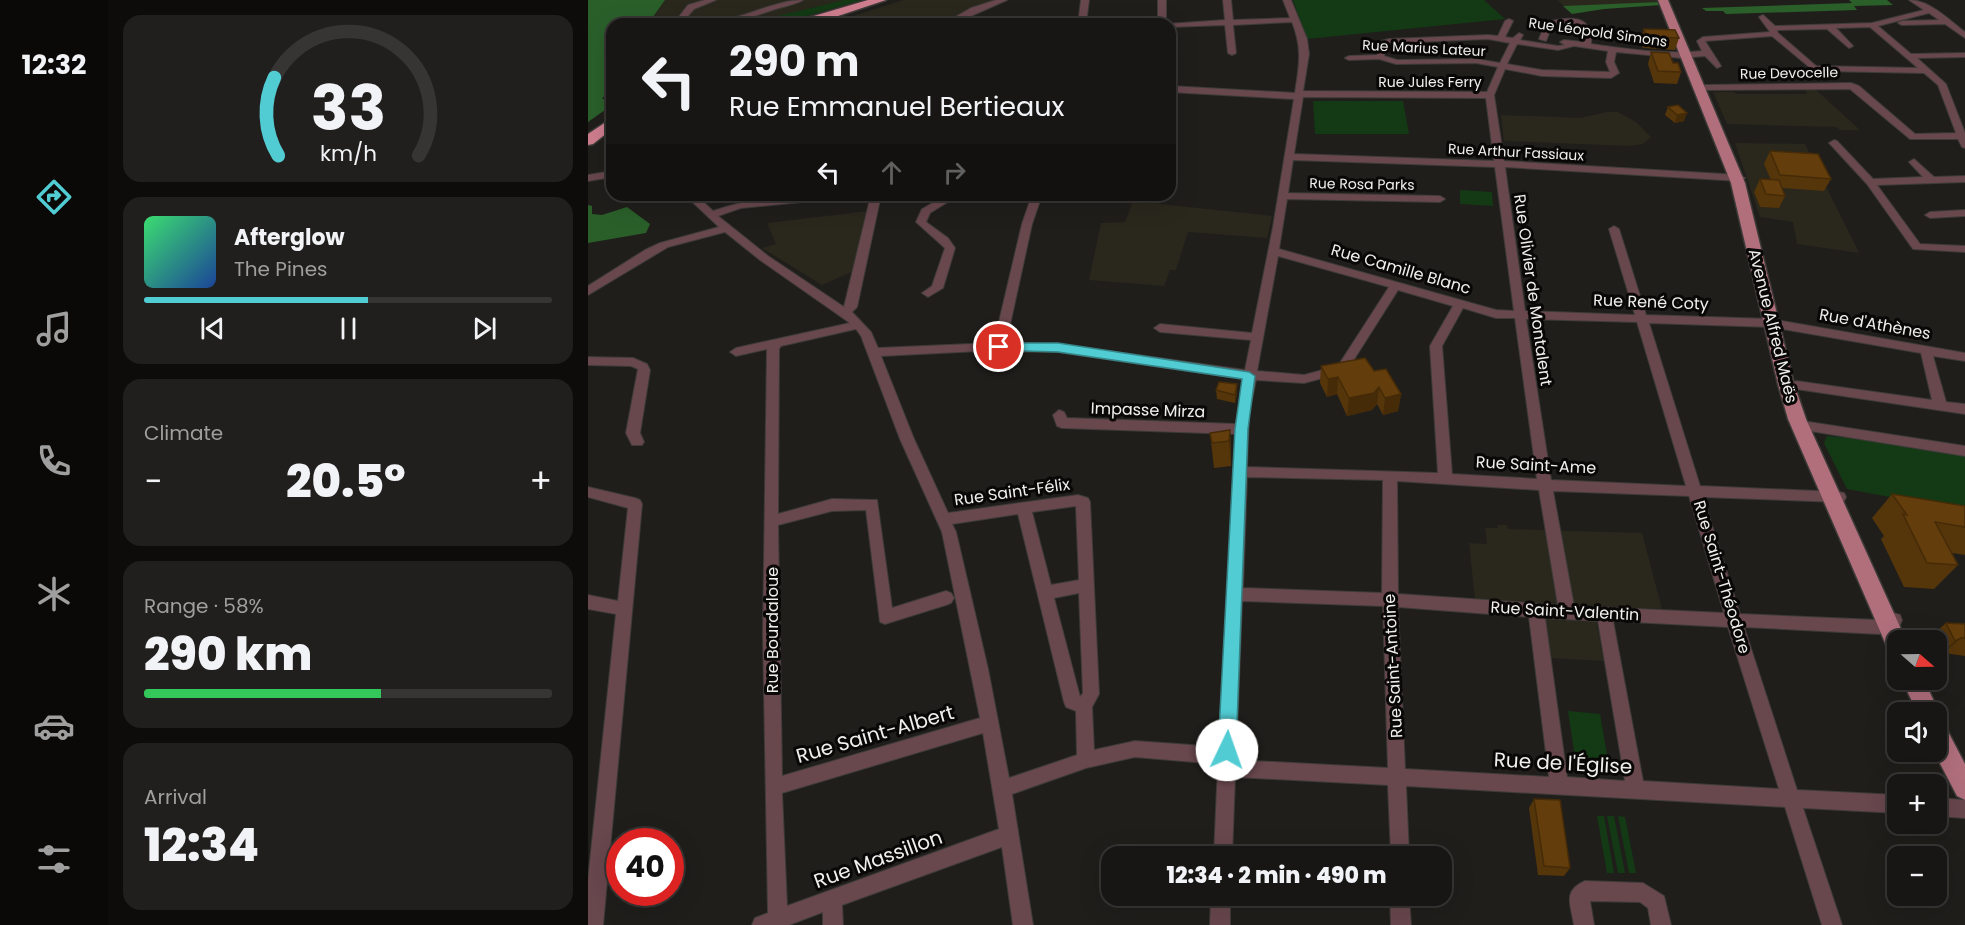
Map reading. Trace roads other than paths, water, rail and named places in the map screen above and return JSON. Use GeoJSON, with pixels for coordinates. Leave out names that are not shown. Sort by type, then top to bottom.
{"type":"FeatureCollection","features":[{"type":"Feature","properties":{"kind":"highway"},"geometry":{"type":"LineString","coordinates":[[808,18],[866,0]]}},
{"type":"Feature","properties":{"kind":"highway"},"geometry":{"type":"LineString","coordinates":[[821,18],[880,0]]}},
{"type":"Feature","properties":{"kind":"highway"},"geometry":{"type":"LineString","coordinates":[[588,134],[606,120]]}},
{"type":"Feature","properties":{"kind":"highway"},"geometry":{"type":"LineString","coordinates":[[588,141],[606,127]]}},
{"type":"Feature","properties":{"kind":"main road","name":"Avenue Alfred Maës"},"geometry":{"type":"LineString","coordinates":[[1664,0],[1738,178]]}},
{"type":"Feature","properties":{"kind":"main road","name":"Avenue Alfred Maës"},"geometry":{"type":"LineString","coordinates":[[1669,0],[1688,54],[1705,88],[1738,178],[1775,323],[1793,407],[1834,497]]}},
{"type":"Feature","properties":{"kind":"main road","name":"Avenue Alfred Maës"},"geometry":{"type":"LineString","coordinates":[[1775,323],[1838,509],[1892,630]]}},
{"type":"Feature","properties":{"kind":"main road","name":"Avenue Alfred Maës"},"geometry":{"type":"LineString","coordinates":[[1890,623],[1895,630]]}},
{"type":"Feature","properties":{"kind":"main road"},"geometry":{"type":"LineString","coordinates":[[1947,740],[1959,760],[1965,788]]}},
{"type":"Feature","properties":{"kind":"street"},"geometry":{"type":"LineString","coordinates":[[682,18],[691,7],[712,0]]}},
{"type":"Feature","properties":{"kind":"street"},"geometry":{"type":"LineString","coordinates":[[754,18],[799,0]]}},
{"type":"Feature","properties":{"kind":"street"},"geometry":{"type":"LineString","coordinates":[[959,18],[1003,0]]}},
{"type":"Feature","properties":{"kind":"street"},"geometry":{"type":"LineString","coordinates":[[1083,18],[1085,0]]}},
{"type":"Feature","properties":{"kind":"street"},"geometry":{"type":"LineString","coordinates":[[1162,0],[1162,18]]}},
{"type":"Feature","properties":{"kind":"street"},"geometry":{"type":"LineString","coordinates":[[1227,0],[1232,53]]}},
{"type":"Feature","properties":{"kind":"street"},"geometry":{"type":"LineString","coordinates":[[1223,846],[1242,429],[1249,376],[1290,157],[1305,47],[1287,0]]}},
{"type":"Feature","properties":{"kind":"street"},"geometry":{"type":"LineString","coordinates":[[1913,0],[1931,10],[1965,36]]}},
{"type":"Feature","properties":{"kind":"street"},"geometry":{"type":"LineString","coordinates":[[1717,66],[1707,54],[1703,39],[1829,26],[1872,25],[1931,10]]}},
{"type":"Feature","properties":{"kind":"street"},"geometry":{"type":"LineString","coordinates":[[1763,17],[1774,31],[1824,76]]}},
{"type":"Feature","properties":{"kind":"street"},"geometry":{"type":"LineString","coordinates":[[1176,25],[1295,20]]}},
{"type":"Feature","properties":{"kind":"street"},"geometry":{"type":"LineString","coordinates":[[1502,35],[1509,21]]}},
{"type":"Feature","properties":{"kind":"street"},"geometry":{"type":"LineString","coordinates":[[1888,21],[1947,22]]}},
{"type":"Feature","properties":{"kind":"street"},"geometry":{"type":"LineString","coordinates":[[1543,39],[1549,24],[1576,22],[1585,25],[1588,30],[1587,45]]}},
{"type":"Feature","properties":{"kind":"street"},"geometry":{"type":"LineString","coordinates":[[1872,25],[1942,84],[1963,140]]}},
{"type":"Feature","properties":{"kind":"street"},"geometry":{"type":"LineString","coordinates":[[1829,26],[1849,46]]}},
{"type":"Feature","properties":{"kind":"street","name":"Rue Léopold Simons"},"geometry":{"type":"LineString","coordinates":[[1380,57],[1384,43],[1389,41],[1502,35],[1638,53],[1707,54]]}},
{"type":"Feature","properties":{"kind":"street"},"geometry":{"type":"LineString","coordinates":[[1490,95],[1516,38],[1558,48],[1568,47],[1573,43]]}},
{"type":"Feature","properties":{"kind":"street","name":"Rue Marius Lateur"},"geometry":{"type":"LineString","coordinates":[[1349,58],[1380,57],[1396,62],[1476,61],[1542,73],[1611,75],[1615,73],[1610,62],[1613,49]]}},
{"type":"Feature","properties":{"kind":"street"},"geometry":{"type":"LineString","coordinates":[[1910,56],[1965,55]]}},
{"type":"Feature","properties":{"kind":"street"},"geometry":{"type":"LineString","coordinates":[[1815,68],[1928,71]]}},
{"type":"Feature","properties":{"kind":"street","name":"Rue Devocelle"},"geometry":{"type":"LineString","coordinates":[[1705,88],[1851,86],[1912,137],[1963,140]]}},
{"type":"Feature","properties":{"kind":"street","name":"Rue Jules Ferry"},"geometry":{"type":"LineString","coordinates":[[1176,89],[1300,95],[1490,95],[1499,164]]}},
{"type":"Feature","properties":{"kind":"street"},"geometry":{"type":"LineString","coordinates":[[1834,143],[1870,182],[1917,247],[1965,249]]}},
{"type":"Feature","properties":{"kind":"street","name":"Rue Arthur Fassiaux"},"geometry":{"type":"LineString","coordinates":[[1290,157],[1499,164],[1738,178]]}},
{"type":"Feature","properties":{"kind":"street"},"geometry":{"type":"LineString","coordinates":[[1914,162],[1931,180]]}},
{"type":"Feature","properties":{"kind":"street","name":"Rue Olivier de Montalent"},"geometry":{"type":"LineString","coordinates":[[1499,164],[1534,419],[1567,612]]}},
{"type":"Feature","properties":{"kind":"street"},"geometry":{"type":"LineString","coordinates":[[588,178],[606,175]]}},
{"type":"Feature","properties":{"kind":"street"},"geometry":{"type":"LineString","coordinates":[[1870,182],[1965,179]]}},
{"type":"Feature","properties":{"kind":"street","name":"Rue Rosa Parks"},"geometry":{"type":"LineString","coordinates":[[1283,196],[1440,199]]}},
{"type":"Feature","properties":{"kind":"street"},"geometry":{"type":"LineString","coordinates":[[696,201],[725,229],[765,260],[844,313],[865,330],[908,439],[945,521],[968,616],[1002,789],[1023,925]]}},
{"type":"Feature","properties":{"kind":"street"},"geometry":{"type":"LineString","coordinates":[[711,215],[740,205],[768,201]]}},
{"type":"Feature","properties":{"kind":"street"},"geometry":{"type":"LineString","coordinates":[[844,313],[851,307],[875,201]]}},
{"type":"Feature","properties":{"kind":"street"},"geometry":{"type":"LineString","coordinates":[[928,293],[937,288],[950,248],[948,242],[923,226],[921,222],[926,211],[944,201]]}},
{"type":"Feature","properties":{"kind":"street"},"geometry":{"type":"LineString","coordinates":[[999,347],[1035,201]]}},
{"type":"Feature","properties":{"kind":"street"},"geometry":{"type":"LineString","coordinates":[[1930,215],[1965,213]]}},
{"type":"Feature","properties":{"kind":"street","name":"Rue Saint-Théodore"},"geometry":{"type":"LineString","coordinates":[[1614,228],[1734,620],[1793,797],[1832,925]]}},
{"type":"Feature","properties":{"kind":"street"},"geometry":{"type":"LineString","coordinates":[[588,291],[664,245],[725,229]]}},
{"type":"Feature","properties":{"kind":"street","name":"Rue Camille Blanc"},"geometry":{"type":"LineString","coordinates":[[1274,251],[1496,314],[1520,314]]}},
{"type":"Feature","properties":{"kind":"street"},"geometry":{"type":"LineString","coordinates":[[874,352],[999,347],[1058,348],[1249,376],[1304,380],[1342,369],[1396,285]]}},
{"type":"Feature","properties":{"kind":"street"},"geometry":{"type":"LineString","coordinates":[[1445,477],[1436,345],[1460,304]]}},
{"type":"Feature","properties":{"kind":"street","name":"Rue René Coty"},"geometry":{"type":"LineString","coordinates":[[1520,314],[1775,323]]}},
{"type":"Feature","properties":{"kind":"street","name":"Rue d'Athènes"},"geometry":{"type":"LineString","coordinates":[[1775,323],[1965,357]]}},
{"type":"Feature","properties":{"kind":"street"},"geometry":{"type":"LineString","coordinates":[[736,352],[858,324]]}},
{"type":"Feature","properties":{"kind":"street"},"geometry":{"type":"LineString","coordinates":[[1160,328],[1257,337]]}},
{"type":"Feature","properties":{"kind":"street","name":"Rue Bourdaloue"},"geometry":{"type":"LineString","coordinates":[[770,922],[774,787],[771,521],[773,349],[777,343]]}},
{"type":"Feature","properties":{"kind":"street"},"geometry":{"type":"LineString","coordinates":[[1926,350],[1940,405]]}},
{"type":"Feature","properties":{"kind":"street"},"geometry":{"type":"LineString","coordinates":[[588,361],[633,362],[643,367],[633,433],[637,442]]}},
{"type":"Feature","properties":{"kind":"street"},"geometry":{"type":"LineString","coordinates":[[1796,385],[1965,409]]}},
{"type":"Feature","properties":{"kind":"street","name":"Impasse Mirza"},"geometry":{"type":"LineString","coordinates":[[1059,415],[1062,423],[1242,429]]}},
{"type":"Feature","properties":{"kind":"street"},"geometry":{"type":"LineString","coordinates":[[1809,427],[1965,451]]}},
{"type":"Feature","properties":{"kind":"street","name":"Rue Saint-Ame"},"geometry":{"type":"LineString","coordinates":[[1239,472],[1445,477],[1544,484],[1834,497]]}},
{"type":"Feature","properties":{"kind":"street","name":"Rue Saint-Antoine"},"geometry":{"type":"LineString","coordinates":[[1390,475],[1390,600],[1400,846]]}},
{"type":"Feature","properties":{"kind":"street"},"geometry":{"type":"LineString","coordinates":[[588,492],[635,504],[592,925]]}},
{"type":"Feature","properties":{"kind":"street","name":"Rue Saint-Félix"},"geometry":{"type":"LineString","coordinates":[[945,521],[1078,500],[1083,502],[1088,585]]}},
{"type":"Feature","properties":{"kind":"street"},"geometry":{"type":"LineString","coordinates":[[771,521],[832,505],[872,504],[885,617],[946,598]]}},
{"type":"Feature","properties":{"kind":"street"},"geometry":{"type":"LineString","coordinates":[[1024,508],[1072,702],[1084,706]]}},
{"type":"Feature","properties":{"kind":"street"},"geometry":{"type":"LineString","coordinates":[[1045,593],[1088,585],[1091,694],[1084,706],[1086,760]]}},
{"type":"Feature","properties":{"kind":"street","name":"Rue Saint-Valentin"},"geometry":{"type":"LineString","coordinates":[[1234,594],[1390,600],[1536,611],[1879,627],[1890,623]]}},
{"type":"Feature","properties":{"kind":"street"},"geometry":{"type":"LineString","coordinates":[[588,602],[614,608],[624,607]]}},
{"type":"Feature","properties":{"kind":"street"},"geometry":{"type":"LineString","coordinates":[[1536,611],[1559,786]]}},
{"type":"Feature","properties":{"kind":"street"},"geometry":{"type":"LineString","coordinates":[[1596,613],[1635,789]]}},
{"type":"Feature","properties":{"kind":"street","name":"Rue Saint-Albert"},"geometry":{"type":"LineString","coordinates":[[774,787],[905,750],[989,723]]}},
{"type":"Feature","properties":{"kind":"street","name":"Rue de l'Église"},"geometry":{"type":"LineString","coordinates":[[1002,789],[1086,760],[1135,749],[1227,762],[1398,777],[1887,803]]}},
{"type":"Feature","properties":{"kind":"street"},"geometry":{"type":"LineString","coordinates":[[1947,807],[1965,808]]}},
{"type":"Feature","properties":{"kind":"street","name":"Rue Massillon"},"geometry":{"type":"LineString","coordinates":[[770,922],[1009,835]]}},
{"type":"Feature","properties":{"kind":"street"},"geometry":{"type":"LineString","coordinates":[[1584,925],[1579,895],[1585,891],[1643,893],[1657,903],[1661,925]]}},
{"type":"Feature","properties":{"kind":"street"},"geometry":{"type":"LineString","coordinates":[[832,899],[833,925]]}},
{"type":"Feature","properties":{"kind":"street"},"geometry":{"type":"LineString","coordinates":[[1220,925],[1221,906]]}},
{"type":"Feature","properties":{"kind":"street"},"geometry":{"type":"LineString","coordinates":[[1400,906],[1401,925]]}}]}
